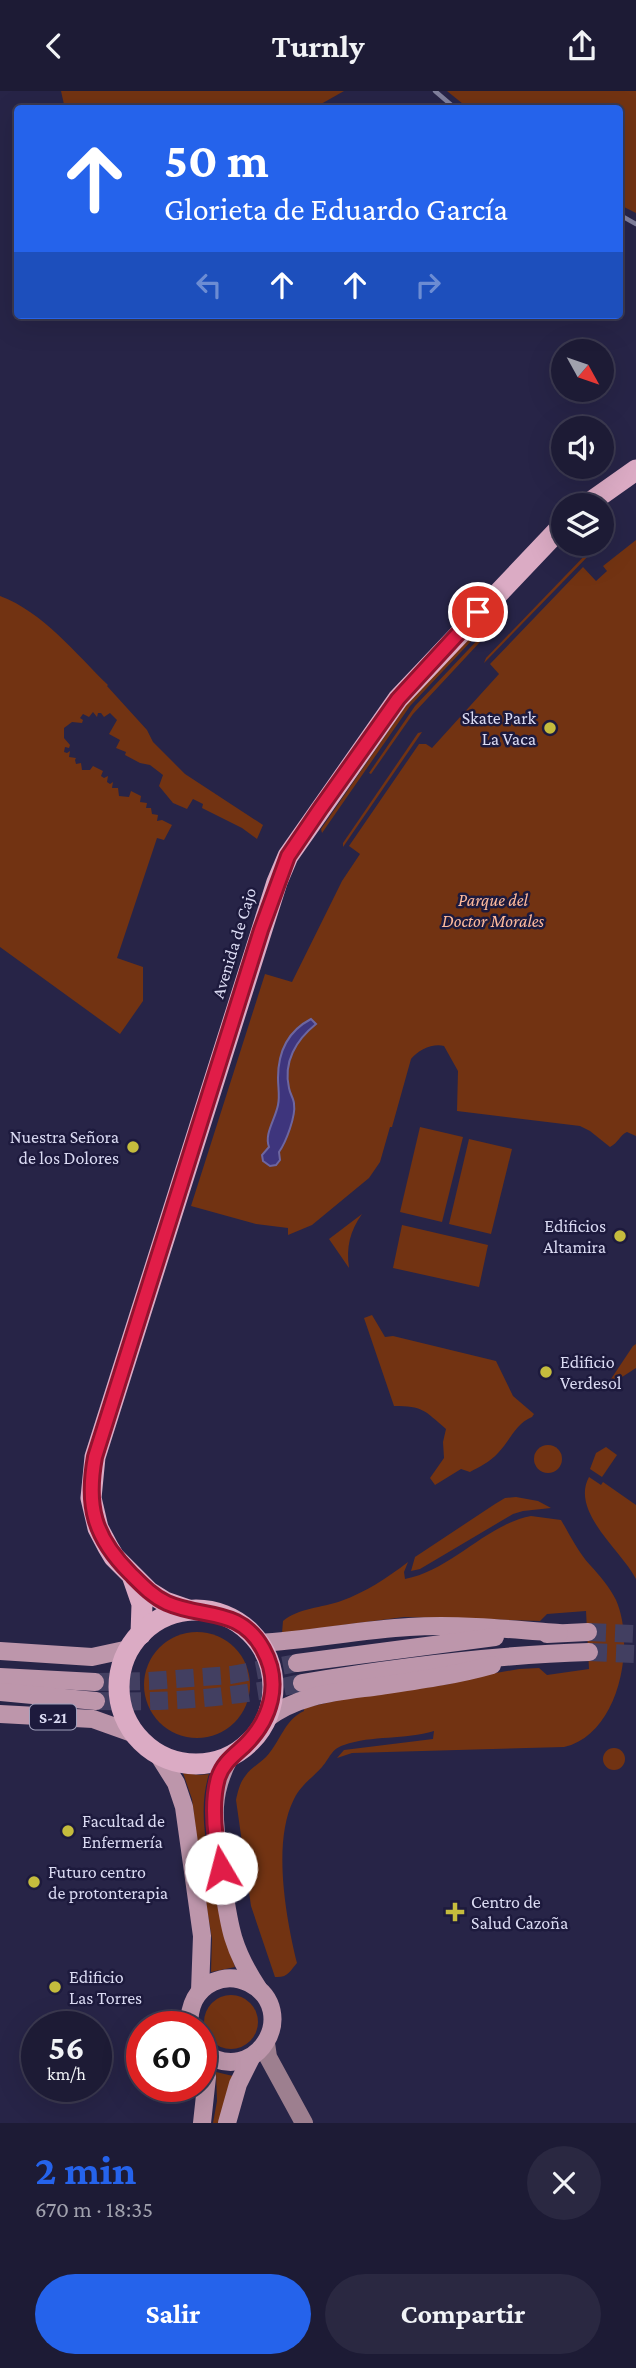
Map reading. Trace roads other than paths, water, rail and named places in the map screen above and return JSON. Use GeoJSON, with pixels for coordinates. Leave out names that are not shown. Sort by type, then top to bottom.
{"type":"FeatureCollection","features":[{"type":"Feature","properties":{"kind":"highway"},"geometry":{"type":"LineString","coordinates":[[603,493],[636,470]]}},
{"type":"Feature","properties":{"kind":"highway","name":"Avenida de Cajo"},"geometry":{"type":"LineString","coordinates":[[188,1610],[165,1602],[149,1592],[107,1547],[92,1510],[91,1481],[95,1457],[261,930],[288,856],[398,699],[551,537]]}},
{"type":"Feature","properties":{"kind":"highway"},"geometry":{"type":"LineString","coordinates":[[131,1574],[142,1604],[135,1641],[119,1679],[119,1695],[125,1715],[142,1742],[159,1756],[172,1762],[212,1763],[230,1757],[244,1746],[265,1720],[273,1700],[269,1642],[235,1621],[220,1615],[188,1610],[168,1617],[135,1641]]}},
{"type":"Feature","properties":{"kind":"main road"},"geometry":{"type":"LineString","coordinates":[[269,1642],[408,1627],[476,1627],[559,1633]]}},
{"type":"Feature","properties":{"kind":"main road"},"geometry":{"type":"LineString","coordinates":[[297,1663],[481,1638],[588,1632]]}},
{"type":"Feature","properties":{"kind":"main road"},"geometry":{"type":"LineString","coordinates":[[0,1651],[92,1657],[135,1641]]}},
{"type":"Feature","properties":{"kind":"main road"},"geometry":{"type":"LineString","coordinates":[[302,1683],[430,1663],[589,1652]]}},
{"type":"Feature","properties":{"kind":"main road"},"geometry":{"type":"LineString","coordinates":[[265,1720],[280,1708],[321,1695],[448,1676],[532,1654]]}},
{"type":"Feature","properties":{"kind":"main road","name":"S-21"},"geometry":{"type":"LineString","coordinates":[[0,1677],[95,1682]]}},
{"type":"Feature","properties":{"kind":"main road","name":"S-21"},"geometry":{"type":"LineString","coordinates":[[0,1692],[96,1701]]}},
{"type":"Feature","properties":{"kind":"main road","name":"S-21"},"geometry":{"type":"LineString","coordinates":[[0,1714],[93,1719],[135,1734]]}},
{"type":"Feature","properties":{"kind":"main road"},"geometry":{"type":"LineString","coordinates":[[159,1756],[176,1783],[184,1807],[202,1936],[200,1991]]}},
{"type":"Feature","properties":{"kind":"main road"},"geometry":{"type":"LineString","coordinates":[[227,2123],[238,2084],[251,2058],[266,2043],[273,2022],[264,1994],[242,1963],[231,1936],[217,1850],[214,1805],[218,1777],[230,1757]]}},
{"type":"Feature","properties":{"kind":"main road"},"geometry":{"type":"LineString","coordinates":[[190,2011],[192,2001],[200,1991],[220,1979],[246,1981],[258,1988]]}},
{"type":"Feature","properties":{"kind":"main road"},"geometry":{"type":"LineString","coordinates":[[217,2061],[228,2063],[251,2058]]}},
{"type":"Feature","properties":{"kind":"main road"},"geometry":{"type":"LineString","coordinates":[[202,2123],[206,2102]]}},
{"type":"Feature","properties":{"kind":"street"},"geometry":{"type":"LineString","coordinates":[[266,2043],[268,2057],[304,2123]]}},
{"type":"Feature","properties":{"kind":"tunnel"},"geometry":{"type":"LineString","coordinates":[[588,1632],[636,1634]]}},
{"type":"Feature","properties":{"kind":"tunnel"},"geometry":{"type":"LineString","coordinates":[[589,1652],[636,1654]]}},
{"type":"Feature","properties":{"kind":"tunnel"},"geometry":{"type":"LineString","coordinates":[[95,1682],[231,1675],[297,1663]]}},
{"type":"Feature","properties":{"kind":"tunnel"},"geometry":{"type":"LineString","coordinates":[[96,1701],[200,1698],[302,1683]]}},
{"type":"Feature","properties":{"kind":"railway"},"geometry":{"type":"LineString","coordinates":[[435,91],[451,105]]}},
{"type":"Feature","properties":{"kind":"railway"},"geometry":{"type":"LineString","coordinates":[[623,217],[636,224]]}},
{"type":"Feature","properties":{"kind":"place","name":"Skate Park La Vaca"},"geometry":{"type":"Point","coordinates":[550,728]}},
{"type":"Feature","properties":{"kind":"place","name":"Nuestra Señora de los Dolores"},"geometry":{"type":"Point","coordinates":[133,1147]}},
{"type":"Feature","properties":{"kind":"place","name":"Edificios Altamira"},"geometry":{"type":"Point","coordinates":[620,1236]}},
{"type":"Feature","properties":{"kind":"place","name":"Edificio Verdesol"},"geometry":{"type":"Point","coordinates":[546,1372]}},
{"type":"Feature","properties":{"kind":"place","name":"Facultad de Enfermería"},"geometry":{"type":"Point","coordinates":[68,1831]}},
{"type":"Feature","properties":{"kind":"place","name":"Futuro centro de protonterapia"},"geometry":{"type":"Point","coordinates":[34,1882]}},
{"type":"Feature","properties":{"kind":"place","name":"Centro de Salud Cazoña"},"geometry":{"type":"Point","coordinates":[455,1912]}},
{"type":"Feature","properties":{"kind":"place","name":"Edificio Las Torres"},"geometry":{"type":"Point","coordinates":[55,1987]}},
{"type":"Feature","properties":{"kind":"park label","name":"Parque del Doctor Morales"},"geometry":{"type":"Point","coordinates":[493,910]}}]}
